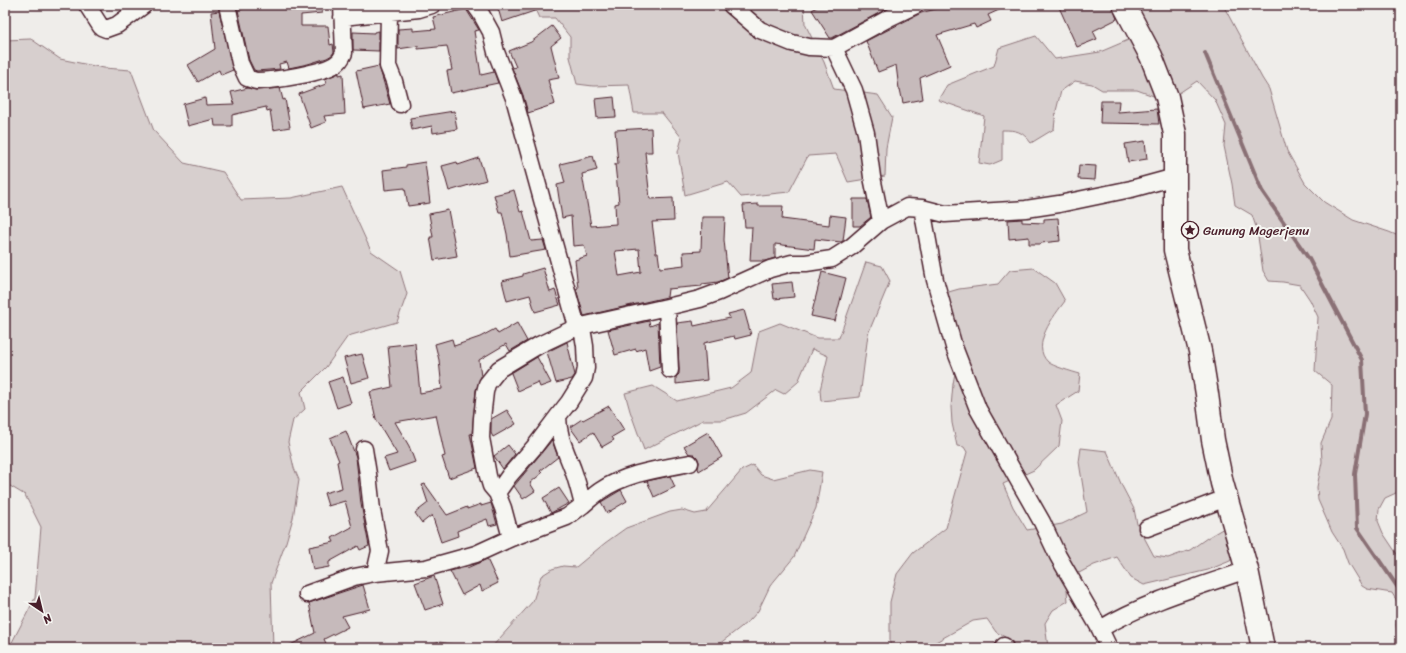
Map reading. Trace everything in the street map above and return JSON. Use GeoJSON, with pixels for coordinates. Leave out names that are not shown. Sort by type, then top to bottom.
{"type":"FeatureCollection","features":[{"type":"Feature","properties":{"kind":"main road"},"geometry":{"type":"LineString","coordinates":[[1124,5],[1151,56],[1167,97],[1175,134],[1175,250],[1200,351],[1213,440],[1226,498],[1247,570],[1263,648]]}},
{"type":"Feature","properties":{"kind":"street"},"geometry":{"type":"LineString","coordinates":[[87,5],[101,27],[106,29],[117,26],[144,5]]}},
{"type":"Feature","properties":{"kind":"street"},"geometry":{"type":"LineString","coordinates":[[227,5],[240,63],[247,78],[257,81],[315,72],[330,68],[337,64],[344,53],[342,11],[389,12],[418,9],[432,5]]}},
{"type":"Feature","properties":{"kind":"street"},"geometry":{"type":"LineString","coordinates":[[475,5],[491,32],[496,52],[514,98],[577,327],[583,334],[586,368],[584,378],[558,416],[497,492]]}},
{"type":"Feature","properties":{"kind":"street"},"geometry":{"type":"LineString","coordinates":[[731,5],[760,30],[792,43],[809,47],[834,48],[916,5]]}},
{"type":"Feature","properties":{"kind":"street"},"geometry":{"type":"LineString","coordinates":[[389,12],[388,66],[394,81],[400,104]]}},
{"type":"Feature","properties":{"kind":"street"},"geometry":{"type":"LineString","coordinates":[[834,48],[854,90],[866,133],[872,177],[881,221]]}},
{"type":"Feature","properties":{"kind":"street"},"geometry":{"type":"LineString","coordinates":[[511,538],[503,508],[497,492],[491,486],[488,476],[481,438],[485,392],[488,384],[499,369],[539,345],[577,327],[667,308],[719,292],[770,269],[792,263],[806,263],[832,259],[851,247],[881,221],[907,207],[922,208],[945,214],[1026,209],[1102,195],[1174,177]]}},
{"type":"Feature","properties":{"kind":"street"},"geometry":{"type":"LineString","coordinates":[[922,208],[935,280],[954,346],[978,409],[1042,522],[1058,556],[1100,629],[1109,648]]}},
{"type":"Feature","properties":{"kind":"street"},"geometry":{"type":"LineString","coordinates":[[667,308],[670,370]]}},
{"type":"Feature","properties":{"kind":"street"},"geometry":{"type":"LineString","coordinates":[[558,416],[558,428],[563,446],[574,474],[583,505]]}},
{"type":"Feature","properties":{"kind":"street"},"geometry":{"type":"LineString","coordinates":[[364,449],[372,510],[380,551],[375,573]]}},
{"type":"Feature","properties":{"kind":"street"},"geometry":{"type":"LineString","coordinates":[[307,594],[354,577],[375,573],[426,568],[476,554],[511,538],[567,517],[599,491],[616,482],[643,472],[690,463]]}},
{"type":"Feature","properties":{"kind":"street"},"geometry":{"type":"LineString","coordinates":[[1147,528],[1226,498]]}},
{"type":"Feature","properties":{"kind":"street"},"geometry":{"type":"LineString","coordinates":[[1100,629],[1116,620],[1164,599],[1247,570]]}},
{"type":"Feature","properties":{"kind":"shaded area"},"geometry":{"type":"Polygon","coordinates":[[[533,5],[804,5],[805,24],[824,62],[834,89],[878,95],[892,117],[886,148],[885,176],[848,182],[836,154],[808,156],[789,192],[741,197],[728,182],[685,195],[678,152],[682,138],[662,113],[634,113],[629,85],[593,86],[577,84],[570,57],[570,37],[555,18],[539,18],[533,5]]]}},
{"type":"Feature","properties":{"kind":"shaded area"},"geometry":{"type":"Polygon","coordinates":[[[1141,5],[1223,5],[1269,89],[1287,151],[1305,183],[1324,202],[1353,220],[1401,237],[1401,485],[1396,493],[1385,498],[1379,509],[1378,521],[1383,533],[1401,560],[1401,648],[1399,648],[1396,625],[1398,603],[1392,593],[1367,589],[1362,586],[1348,563],[1343,549],[1332,532],[1318,500],[1317,487],[1322,462],[1321,443],[1331,420],[1332,385],[1315,371],[1318,317],[1310,300],[1300,285],[1269,281],[1263,271],[1257,230],[1252,215],[1235,205],[1224,146],[1226,125],[1215,100],[1197,81],[1173,97],[1159,98],[1137,90],[1102,90],[1092,84],[1075,81],[1061,91],[1056,111],[1054,129],[1031,143],[1019,132],[1002,130],[1002,160],[990,165],[979,163],[984,116],[938,100],[947,85],[994,66],[999,48],[1036,36],[1055,59],[1100,52],[1140,35],[1141,5]]]}},
{"type":"Feature","properties":{"kind":"shaded area"},"geometry":{"type":"Polygon","coordinates":[[[31,39],[60,59],[104,68],[131,70],[154,131],[184,163],[223,172],[241,200],[291,198],[342,187],[371,251],[400,271],[407,294],[397,322],[348,336],[326,367],[301,392],[305,409],[293,420],[288,442],[294,468],[299,480],[293,518],[271,583],[273,648],[9,648],[35,598],[41,527],[25,495],[5,483],[5,40],[31,39]]]}},
{"type":"Feature","properties":{"kind":"shaded area"},"geometry":{"type":"Polygon","coordinates":[[[866,262],[882,266],[890,281],[868,334],[860,397],[821,401],[820,390],[828,356],[812,349],[798,382],[784,394],[776,390],[746,413],[723,420],[703,420],[644,450],[625,393],[653,386],[677,401],[731,388],[751,373],[759,331],[780,323],[817,338],[839,338],[866,262]]]}},
{"type":"Feature","properties":{"kind":"shaded area"},"geometry":{"type":"Polygon","coordinates":[[[1034,268],[1055,283],[1065,301],[1055,314],[1046,331],[1042,347],[1043,355],[1050,364],[1080,374],[1078,391],[1056,405],[1062,421],[1059,446],[1034,470],[1003,484],[1013,507],[1027,530],[1062,524],[1087,512],[1079,462],[1081,448],[1107,451],[1134,509],[1137,524],[1154,556],[1168,558],[1190,550],[1224,528],[1236,549],[1230,561],[1208,570],[1144,585],[1131,578],[1117,557],[1094,565],[1066,580],[1068,601],[1053,610],[1045,623],[1048,648],[1012,648],[1005,637],[996,632],[987,619],[973,621],[934,643],[935,648],[890,648],[890,602],[897,574],[913,553],[946,528],[967,452],[964,447],[957,446],[952,423],[951,407],[953,384],[960,344],[945,293],[959,289],[998,284],[1010,270],[1034,268]]]}},
{"type":"Feature","properties":{"kind":"shaded area"},"geometry":{"type":"Polygon","coordinates":[[[753,465],[761,475],[773,479],[810,470],[822,472],[816,508],[794,557],[770,586],[758,611],[750,620],[714,648],[491,648],[533,601],[541,576],[552,569],[563,566],[576,567],[626,528],[670,512],[682,510],[695,514],[706,512],[742,470],[753,465]]]}},
{"type":"Feature","properties":{"kind":"shaded area"},"geometry":{"type":"Polygon","coordinates":[[[440,642],[471,648],[418,648],[440,642]]]}},
{"type":"Feature","properties":{"kind":"building"},"geometry":{"type":"Polygon","coordinates":[[[242,5],[322,5],[322,13],[301,15],[301,26],[328,26],[330,45],[333,44],[334,52],[327,58],[308,64],[289,68],[287,62],[279,64],[280,69],[254,70],[249,60],[238,10],[243,9],[242,5]]]}},
{"type":"Feature","properties":{"kind":"building"},"geometry":{"type":"Polygon","coordinates":[[[497,5],[546,5],[546,7],[502,22],[497,5]]]}},
{"type":"Feature","properties":{"kind":"building"},"geometry":{"type":"Polygon","coordinates":[[[820,5],[894,5],[830,38],[812,10],[820,5]]]}},
{"type":"Feature","properties":{"kind":"building"},"geometry":{"type":"Polygon","coordinates":[[[950,5],[1010,5],[988,15],[991,21],[976,28],[974,24],[937,35],[950,65],[920,78],[923,99],[903,103],[899,89],[896,65],[878,72],[866,41],[921,13],[950,5]]]}},
{"type":"Feature","properties":{"kind":"building"},"geometry":{"type":"Polygon","coordinates":[[[1058,5],[1112,5],[1117,19],[1093,31],[1097,39],[1077,47],[1058,5]]]}},
{"type":"Feature","properties":{"kind":"building"},"geometry":{"type":"Polygon","coordinates":[[[466,9],[479,30],[474,31],[481,75],[494,72],[498,83],[451,93],[447,71],[452,70],[447,46],[418,49],[418,46],[398,49],[398,29],[413,28],[413,31],[436,29],[433,17],[466,9]]]}},
{"type":"Feature","properties":{"kind":"building"},"geometry":{"type":"Polygon","coordinates":[[[219,11],[233,70],[221,75],[219,70],[198,82],[188,65],[215,49],[211,12],[219,11]]]}},
{"type":"Feature","properties":{"kind":"building"},"geometry":{"type":"Polygon","coordinates":[[[552,26],[561,38],[551,46],[559,78],[548,80],[555,104],[528,113],[523,95],[512,68],[516,67],[509,51],[531,42],[552,26]]]}},
{"type":"Feature","properties":{"kind":"building"},"geometry":{"type":"Polygon","coordinates":[[[379,31],[379,51],[353,50],[353,32],[374,33],[379,31]]]}},
{"type":"Feature","properties":{"kind":"building"},"geometry":{"type":"Polygon","coordinates":[[[379,66],[390,104],[364,109],[356,71],[379,66]]]}},
{"type":"Feature","properties":{"kind":"building"},"geometry":{"type":"Polygon","coordinates":[[[339,73],[339,75],[343,74],[345,114],[324,116],[326,122],[311,128],[299,94],[326,84],[325,79],[339,73]]]}},
{"type":"Feature","properties":{"kind":"building"},"geometry":{"type":"Polygon","coordinates":[[[248,88],[256,90],[280,88],[283,100],[285,99],[290,127],[273,130],[270,110],[267,111],[266,107],[232,115],[232,126],[215,126],[214,119],[188,126],[183,104],[205,98],[206,105],[234,104],[231,92],[248,88]]]}},
{"type":"Feature","properties":{"kind":"building"},"geometry":{"type":"Polygon","coordinates":[[[614,97],[616,117],[597,118],[595,99],[614,97]]]}},
{"type":"Feature","properties":{"kind":"building"},"geometry":{"type":"Polygon","coordinates":[[[1101,101],[1119,101],[1118,112],[1157,109],[1159,124],[1100,123],[1101,101]]]}},
{"type":"Feature","properties":{"kind":"building"},"geometry":{"type":"Polygon","coordinates":[[[454,111],[457,129],[433,133],[432,126],[412,130],[410,118],[454,111]]]}},
{"type":"Feature","properties":{"kind":"building"},"geometry":{"type":"Polygon","coordinates":[[[651,128],[652,152],[645,152],[650,199],[673,198],[674,221],[652,222],[656,253],[658,253],[660,268],[684,265],[683,252],[701,251],[702,217],[725,217],[724,240],[728,278],[718,282],[702,284],[702,286],[668,289],[667,297],[584,316],[576,289],[578,288],[575,260],[587,256],[584,245],[573,246],[571,216],[562,218],[557,185],[565,183],[560,164],[593,156],[597,170],[582,174],[591,226],[616,224],[615,204],[619,203],[615,164],[618,164],[615,130],[651,128]],[[639,249],[615,251],[619,276],[641,272],[639,249]]]}},
{"type":"Feature","properties":{"kind":"building"},"geometry":{"type":"Polygon","coordinates":[[[1145,141],[1147,159],[1128,162],[1125,144],[1145,141]]]}},
{"type":"Feature","properties":{"kind":"building"},"geometry":{"type":"Polygon","coordinates":[[[479,158],[486,180],[449,191],[442,166],[457,162],[458,165],[479,158]]]}},
{"type":"Feature","properties":{"kind":"building"},"geometry":{"type":"Polygon","coordinates":[[[425,162],[430,203],[408,206],[405,188],[385,190],[383,170],[406,167],[406,165],[425,162]]]}},
{"type":"Feature","properties":{"kind":"building"},"geometry":{"type":"Polygon","coordinates":[[[1079,165],[1096,166],[1095,180],[1078,179],[1079,165]]]}},
{"type":"Feature","properties":{"kind":"building"},"geometry":{"type":"Polygon","coordinates":[[[514,190],[520,212],[523,211],[531,241],[543,240],[546,250],[510,256],[502,212],[499,212],[494,195],[514,190]]]}},
{"type":"Feature","properties":{"kind":"building"},"geometry":{"type":"Polygon","coordinates":[[[853,199],[867,199],[871,217],[860,226],[853,226],[853,199]]]}},
{"type":"Feature","properties":{"kind":"building"},"geometry":{"type":"Polygon","coordinates":[[[758,204],[758,206],[783,206],[782,219],[829,225],[830,215],[846,217],[843,241],[815,239],[814,249],[775,244],[775,258],[765,261],[750,261],[752,227],[745,227],[743,205],[758,204]]]}},
{"type":"Feature","properties":{"kind":"building"},"geometry":{"type":"Polygon","coordinates":[[[448,210],[457,256],[434,260],[430,237],[433,237],[429,214],[448,210]]]}},
{"type":"Feature","properties":{"kind":"building"},"geometry":{"type":"Polygon","coordinates":[[[1058,218],[1060,241],[1029,244],[1029,237],[1009,239],[1008,220],[1022,219],[1022,222],[1044,223],[1044,219],[1058,218]]]}},
{"type":"Feature","properties":{"kind":"building"},"geometry":{"type":"Polygon","coordinates":[[[543,268],[550,292],[555,290],[560,305],[535,312],[530,295],[507,301],[502,281],[523,276],[523,274],[543,268]]]}},
{"type":"Feature","properties":{"kind":"building"},"geometry":{"type":"Polygon","coordinates":[[[822,272],[846,278],[835,321],[811,316],[822,272]]]}},
{"type":"Feature","properties":{"kind":"building"},"geometry":{"type":"Polygon","coordinates":[[[792,282],[794,297],[774,299],[772,284],[792,282]]]}},
{"type":"Feature","properties":{"kind":"building"},"geometry":{"type":"Polygon","coordinates":[[[744,310],[751,335],[735,339],[734,336],[704,343],[707,380],[676,384],[676,377],[679,374],[677,323],[693,321],[694,326],[730,318],[728,314],[744,310]]]}},
{"type":"Feature","properties":{"kind":"building"},"geometry":{"type":"Polygon","coordinates":[[[649,321],[650,326],[658,323],[660,367],[649,371],[645,348],[615,355],[608,330],[649,321]]]}},
{"type":"Feature","properties":{"kind":"building"},"geometry":{"type":"Polygon","coordinates":[[[517,323],[527,341],[510,351],[506,344],[479,360],[481,377],[476,390],[472,434],[470,434],[477,468],[449,478],[442,457],[445,456],[436,415],[395,422],[409,446],[415,462],[389,471],[384,458],[397,454],[376,419],[370,392],[392,387],[388,346],[415,343],[420,393],[442,389],[439,360],[435,344],[452,339],[454,346],[480,337],[495,329],[498,334],[517,323]]]}},
{"type":"Feature","properties":{"kind":"building"},"geometry":{"type":"Polygon","coordinates":[[[567,342],[575,375],[572,379],[556,383],[547,352],[567,342]]]}},
{"type":"Feature","properties":{"kind":"building"},"geometry":{"type":"Polygon","coordinates":[[[362,354],[369,378],[351,383],[344,358],[362,354]]]}},
{"type":"Feature","properties":{"kind":"building"},"geometry":{"type":"Polygon","coordinates":[[[537,357],[551,383],[540,387],[538,382],[518,391],[511,373],[537,357]]]}},
{"type":"Feature","properties":{"kind":"building"},"geometry":{"type":"Polygon","coordinates":[[[343,377],[351,403],[337,408],[328,382],[343,377]]]}},
{"type":"Feature","properties":{"kind":"building"},"geometry":{"type":"Polygon","coordinates":[[[609,406],[624,430],[612,437],[614,440],[602,447],[593,432],[580,441],[570,427],[582,419],[583,420],[609,406]]]}},
{"type":"Feature","properties":{"kind":"building"},"geometry":{"type":"Polygon","coordinates":[[[507,410],[516,424],[493,437],[491,433],[491,419],[507,410]]]}},
{"type":"Feature","properties":{"kind":"building"},"geometry":{"type":"Polygon","coordinates":[[[346,431],[356,457],[361,504],[369,546],[360,550],[358,546],[329,562],[329,567],[313,570],[309,547],[334,542],[332,538],[352,527],[345,501],[328,506],[324,493],[342,488],[337,462],[339,461],[330,438],[346,431]]]}},
{"type":"Feature","properties":{"kind":"building"},"geometry":{"type":"Polygon","coordinates":[[[708,432],[722,457],[699,471],[699,462],[697,457],[694,454],[689,454],[684,446],[708,432]]]}},
{"type":"Feature","properties":{"kind":"building"},"geometry":{"type":"Polygon","coordinates":[[[552,440],[558,457],[540,471],[542,473],[530,483],[535,491],[523,499],[514,486],[552,440]]]}},
{"type":"Feature","properties":{"kind":"building"},"geometry":{"type":"Polygon","coordinates":[[[508,445],[515,454],[503,469],[494,456],[508,445]]]}},
{"type":"Feature","properties":{"kind":"building"},"geometry":{"type":"Polygon","coordinates":[[[670,476],[675,487],[654,497],[647,481],[670,476]]]}},
{"type":"Feature","properties":{"kind":"building"},"geometry":{"type":"Polygon","coordinates":[[[425,484],[447,515],[467,507],[467,509],[481,504],[481,506],[491,503],[497,524],[489,526],[487,519],[457,531],[458,536],[441,542],[432,515],[422,523],[415,513],[428,503],[422,485],[425,484]]]}},
{"type":"Feature","properties":{"kind":"building"},"geometry":{"type":"Polygon","coordinates":[[[559,488],[569,503],[551,513],[543,498],[559,488]]]}},
{"type":"Feature","properties":{"kind":"building"},"geometry":{"type":"Polygon","coordinates":[[[621,490],[627,501],[607,513],[601,502],[621,490]]]}},
{"type":"Feature","properties":{"kind":"building"},"geometry":{"type":"Polygon","coordinates":[[[487,559],[498,583],[482,591],[480,585],[462,595],[450,571],[467,568],[487,559]]]}},
{"type":"Feature","properties":{"kind":"building"},"geometry":{"type":"Polygon","coordinates":[[[434,576],[443,604],[425,610],[415,583],[434,576]]]}},
{"type":"Feature","properties":{"kind":"building"},"geometry":{"type":"Polygon","coordinates":[[[363,585],[370,609],[342,616],[348,627],[324,639],[328,648],[284,648],[315,633],[309,603],[363,585]]]}},
{"type":"Feature","properties":{"kind":"waterway"},"geometry":{"type":"LineString","coordinates":[[1205,53],[1262,191],[1309,259],[1362,360],[1365,414],[1355,474],[1357,528],[1401,592]]}},
{"type":"Feature","properties":{"kind":"place","name":"Gunung Magerjenu"},"geometry":{"type":"Point","coordinates":[1190,230]}}]}
